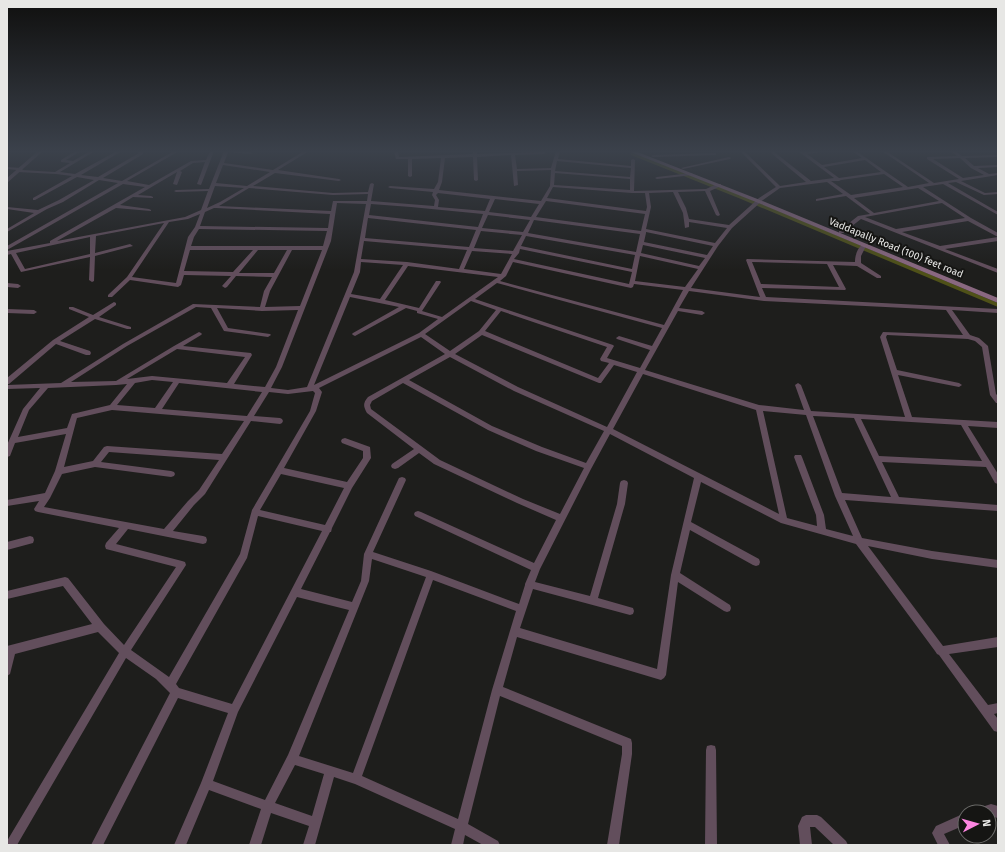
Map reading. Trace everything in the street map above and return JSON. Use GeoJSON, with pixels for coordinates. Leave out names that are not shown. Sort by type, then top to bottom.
{"type":"FeatureCollection","features":[{"type":"Feature","properties":{"kind":"main road","name":"Vaddapally Road (100) feet road"},"geometry":{"type":"LineString","coordinates":[[724,191],[757,202],[862,247],[998,302]]}},
{"type":"Feature","properties":{"kind":"main road"},"geometry":{"type":"LineString","coordinates":[[729,191],[841,232],[998,297]]}},
{"type":"Feature","properties":{"kind":"street"},"geometry":{"type":"LineString","coordinates":[[35,199],[50,191]]}},
{"type":"Feature","properties":{"kind":"street"},"geometry":{"type":"LineString","coordinates":[[7,231],[79,191]]}},
{"type":"Feature","properties":{"kind":"street"},"geometry":{"type":"LineString","coordinates":[[7,248],[108,191]]}},
{"type":"Feature","properties":{"kind":"street"},"geometry":{"type":"LineString","coordinates":[[44,247],[142,191]]}},
{"type":"Feature","properties":{"kind":"street"},"geometry":{"type":"LineString","coordinates":[[176,191],[185,191]]}},
{"type":"Feature","properties":{"kind":"street"},"geometry":{"type":"LineString","coordinates":[[129,278],[178,285],[191,237],[197,227],[212,191]]}},
{"type":"Feature","properties":{"kind":"street"},"geometry":{"type":"LineString","coordinates":[[130,246],[23,271],[10,253],[186,218],[216,207],[244,191]]}},
{"type":"Feature","properties":{"kind":"street"},"geometry":{"type":"LineString","coordinates":[[97,845],[173,688],[244,555],[255,512],[313,411],[319,392],[310,386],[357,272],[370,193],[333,194],[295,191]]}},
{"type":"Feature","properties":{"kind":"street"},"geometry":{"type":"LineString","coordinates":[[436,207],[437,200],[434,195],[436,191],[493,198],[543,201],[648,212]]}},
{"type":"Feature","properties":{"kind":"street"},"geometry":{"type":"LineString","coordinates":[[7,387],[116,383],[152,378],[288,392],[314,388],[421,334],[503,276],[533,218],[549,191]]}},
{"type":"Feature","properties":{"kind":"street"},"geometry":{"type":"LineString","coordinates":[[615,191],[675,191],[684,208],[687,227]]}},
{"type":"Feature","properties":{"kind":"street"},"geometry":{"type":"LineString","coordinates":[[714,191],[718,215]]}},
{"type":"Feature","properties":{"kind":"street"},"geometry":{"type":"LineString","coordinates":[[457,845],[514,630],[529,584],[536,568],[588,466],[687,289],[716,245],[730,227],[757,202],[773,191]]}},
{"type":"Feature","properties":{"kind":"street"},"geometry":{"type":"LineString","coordinates":[[841,191],[872,213]]}},
{"type":"Feature","properties":{"kind":"street"},"geometry":{"type":"LineString","coordinates":[[818,200],[887,191]]}},
{"type":"Feature","properties":{"kind":"street"},"geometry":{"type":"LineString","coordinates":[[927,191],[968,219],[998,235]]}},
{"type":"Feature","properties":{"kind":"street"},"geometry":{"type":"LineString","coordinates":[[958,191],[998,214]]}},
{"type":"Feature","properties":{"kind":"street"},"geometry":{"type":"LineString","coordinates":[[978,191],[987,194],[998,193]]}},
{"type":"Feature","properties":{"kind":"street"},"geometry":{"type":"LineString","coordinates":[[512,260],[631,286],[649,207],[646,192]]}},
{"type":"Feature","properties":{"kind":"street"},"geometry":{"type":"LineString","coordinates":[[133,196],[151,197]]}},
{"type":"Feature","properties":{"kind":"street"},"geometry":{"type":"LineString","coordinates":[[461,270],[493,198]]}},
{"type":"Feature","properties":{"kind":"street"},"geometry":{"type":"LineString","coordinates":[[166,533],[202,492],[268,390],[279,367],[325,248],[335,202],[369,201],[436,207],[644,231],[716,245]]}},
{"type":"Feature","properties":{"kind":"street"},"geometry":{"type":"LineString","coordinates":[[841,232],[860,216],[942,202]]}},
{"type":"Feature","properties":{"kind":"street"},"geometry":{"type":"LineString","coordinates":[[114,206],[149,210]]}},
{"type":"Feature","properties":{"kind":"street"},"geometry":{"type":"LineString","coordinates":[[216,207],[333,212]]}},
{"type":"Feature","properties":{"kind":"street"},"geometry":{"type":"LineString","coordinates":[[7,208],[39,212]]}},
{"type":"Feature","properties":{"kind":"street"},"geometry":{"type":"LineString","coordinates":[[366,216],[525,234],[638,254],[701,268]]}},
{"type":"Feature","properties":{"kind":"street"},"geometry":{"type":"LineString","coordinates":[[860,216],[894,231],[998,271]]}},
{"type":"Feature","properties":{"kind":"street"},"geometry":{"type":"LineString","coordinates":[[894,231],[968,219]]}},
{"type":"Feature","properties":{"kind":"street"},"geometry":{"type":"LineString","coordinates":[[687,220],[730,227]]}},
{"type":"Feature","properties":{"kind":"street"},"geometry":{"type":"LineString","coordinates":[[110,296],[129,278],[168,221]]}},
{"type":"Feature","properties":{"kind":"street"},"geometry":{"type":"LineString","coordinates":[[197,227],[330,230]]}},
{"type":"Feature","properties":{"kind":"street"},"geometry":{"type":"LineString","coordinates":[[92,280],[91,255],[93,236]]}},
{"type":"Feature","properties":{"kind":"street"},"geometry":{"type":"LineString","coordinates":[[939,248],[998,238]]}},
{"type":"Feature","properties":{"kind":"street"},"geometry":{"type":"LineString","coordinates":[[362,239],[471,248],[517,250],[634,271]]}},
{"type":"Feature","properties":{"kind":"street"},"geometry":{"type":"LineString","coordinates":[[641,243],[708,257]]}},
{"type":"Feature","properties":{"kind":"street"},"geometry":{"type":"LineString","coordinates":[[858,264],[858,256],[862,247]]}},
{"type":"Feature","properties":{"kind":"street"},"geometry":{"type":"LineString","coordinates":[[188,248],[325,248]]}},
{"type":"Feature","properties":{"kind":"street"},"geometry":{"type":"LineString","coordinates":[[262,309],[267,291],[290,248]]}},
{"type":"Feature","properties":{"kind":"street"},"geometry":{"type":"LineString","coordinates":[[225,286],[256,249]]}},
{"type":"Feature","properties":{"kind":"street"},"geometry":{"type":"LineString","coordinates":[[358,260],[407,264],[503,276]]}},
{"type":"Feature","properties":{"kind":"street"},"geometry":{"type":"LineString","coordinates":[[764,299],[749,260],[858,264],[879,277]]}},
{"type":"Feature","properties":{"kind":"street"},"geometry":{"type":"LineString","coordinates":[[759,286],[843,289],[829,263]]}},
{"type":"Feature","properties":{"kind":"street"},"geometry":{"type":"LineString","coordinates":[[381,302],[407,264]]}},
{"type":"Feature","properties":{"kind":"street"},"geometry":{"type":"LineString","coordinates":[[182,273],[275,275]]}},
{"type":"Feature","properties":{"kind":"street"},"geometry":{"type":"LineString","coordinates":[[495,281],[666,327]]}},
{"type":"Feature","properties":{"kind":"street"},"geometry":{"type":"LineString","coordinates":[[420,310],[438,282]]}},
{"type":"Feature","properties":{"kind":"street"},"geometry":{"type":"LineString","coordinates":[[632,282],[764,299],[998,310]]}},
{"type":"Feature","properties":{"kind":"street"},"geometry":{"type":"LineString","coordinates":[[7,285],[18,286]]}},
{"type":"Feature","properties":{"kind":"street"},"geometry":{"type":"LineString","coordinates":[[348,295],[420,310],[419,312],[443,318]]}},
{"type":"Feature","properties":{"kind":"street"},"geometry":{"type":"LineString","coordinates":[[470,299],[611,346],[603,359],[759,408],[808,413],[909,418],[998,425]]}},
{"type":"Feature","properties":{"kind":"street"},"geometry":{"type":"LineString","coordinates":[[7,382],[56,341],[114,304]]}},
{"type":"Feature","properties":{"kind":"street"},"geometry":{"type":"LineString","coordinates":[[61,386],[125,345],[196,305],[262,309],[302,308]]}},
{"type":"Feature","properties":{"kind":"street"},"geometry":{"type":"LineString","coordinates":[[214,306],[226,330],[268,335]]}},
{"type":"Feature","properties":{"kind":"street"},"geometry":{"type":"LineString","coordinates":[[355,334],[404,307]]}},
{"type":"Feature","properties":{"kind":"street"},"geometry":{"type":"LineString","coordinates":[[71,308],[129,328]]}},
{"type":"Feature","properties":{"kind":"street"},"geometry":{"type":"LineString","coordinates":[[947,308],[968,337]]}},
{"type":"Feature","properties":{"kind":"street"},"geometry":{"type":"LineString","coordinates":[[500,309],[481,332],[450,354],[370,399],[366,403],[366,407],[369,411],[437,462],[520,501],[562,518]]}},
{"type":"Feature","properties":{"kind":"street"},"geometry":{"type":"LineString","coordinates":[[676,309],[702,313]]}},
{"type":"Feature","properties":{"kind":"street"},"geometry":{"type":"LineString","coordinates":[[7,310],[34,312]]}},
{"type":"Feature","properties":{"kind":"street"},"geometry":{"type":"LineString","coordinates":[[481,332],[599,380],[613,362]]}},
{"type":"Feature","properties":{"kind":"street"},"geometry":{"type":"LineString","coordinates":[[909,418],[883,336],[885,333],[968,337],[977,339],[985,346],[993,395],[998,401]]}},
{"type":"Feature","properties":{"kind":"street"},"geometry":{"type":"LineString","coordinates":[[116,383],[199,334]]}},
{"type":"Feature","properties":{"kind":"street"},"geometry":{"type":"LineString","coordinates":[[421,334],[450,354],[516,389],[608,430],[784,521],[859,541],[932,555],[998,564]]}},
{"type":"Feature","properties":{"kind":"street"},"geometry":{"type":"LineString","coordinates":[[619,338],[654,349]]}},
{"type":"Feature","properties":{"kind":"street"},"geometry":{"type":"LineString","coordinates":[[56,341],[88,353]]}},
{"type":"Feature","properties":{"kind":"street"},"geometry":{"type":"LineString","coordinates":[[176,347],[249,355],[230,386]]}},
{"type":"Feature","properties":{"kind":"street"},"geometry":{"type":"LineString","coordinates":[[894,372],[959,385]]}},
{"type":"Feature","properties":{"kind":"street"},"geometry":{"type":"LineString","coordinates":[[157,410],[178,380]]}},
{"type":"Feature","properties":{"kind":"street"},"geometry":{"type":"LineString","coordinates":[[402,380],[490,428],[539,449],[588,466]]}},
{"type":"Feature","properties":{"kind":"street"},"geometry":{"type":"LineString","coordinates":[[112,407],[133,381]]}},
{"type":"Feature","properties":{"kind":"street"},"geometry":{"type":"LineString","coordinates":[[798,385],[839,496],[859,541],[998,727]]}},
{"type":"Feature","properties":{"kind":"street"},"geometry":{"type":"LineString","coordinates":[[7,454],[26,409],[46,386]]}},
{"type":"Feature","properties":{"kind":"street"},"geometry":{"type":"LineString","coordinates":[[203,540],[38,509],[47,496],[59,471],[74,416],[112,407],[248,419],[280,420]]}},
{"type":"Feature","properties":{"kind":"street"},"geometry":{"type":"LineString","coordinates":[[759,408],[784,521]]}},
{"type":"Feature","properties":{"kind":"street"},"geometry":{"type":"LineString","coordinates":[[856,416],[896,500]]}},
{"type":"Feature","properties":{"kind":"street"},"geometry":{"type":"LineString","coordinates":[[963,423],[998,481]]}},
{"type":"Feature","properties":{"kind":"street"},"geometry":{"type":"LineString","coordinates":[[13,441],[70,430]]}},
{"type":"Feature","properties":{"kind":"street"},"geometry":{"type":"LineString","coordinates":[[180,845],[206,784],[234,710],[350,486],[367,458],[367,450],[363,447],[345,441]]}},
{"type":"Feature","properties":{"kind":"street"},"geometry":{"type":"LineString","coordinates":[[95,464],[107,449],[225,457]]}},
{"type":"Feature","properties":{"kind":"street"},"geometry":{"type":"LineString","coordinates":[[395,466],[419,449]]}},
{"type":"Feature","properties":{"kind":"street"},"geometry":{"type":"LineString","coordinates":[[798,457],[820,515],[822,531]]}},
{"type":"Feature","properties":{"kind":"street"},"geometry":{"type":"LineString","coordinates":[[877,459],[988,464]]}},
{"type":"Feature","properties":{"kind":"street"},"geometry":{"type":"LineString","coordinates":[[59,471],[95,464],[171,474]]}},
{"type":"Feature","properties":{"kind":"street"},"geometry":{"type":"LineString","coordinates":[[279,470],[350,486]]}},
{"type":"Feature","properties":{"kind":"street"},"geometry":{"type":"LineString","coordinates":[[514,630],[661,675],[675,575],[698,477]]}},
{"type":"Feature","properties":{"kind":"street"},"geometry":{"type":"LineString","coordinates":[[255,845],[268,806],[292,759],[365,580],[368,554],[402,480]]}},
{"type":"Feature","properties":{"kind":"street"},"geometry":{"type":"LineString","coordinates":[[593,601],[621,504],[624,483]]}},
{"type":"Feature","properties":{"kind":"street"},"geometry":{"type":"LineString","coordinates":[[7,503],[47,496]]}},
{"type":"Feature","properties":{"kind":"street"},"geometry":{"type":"LineString","coordinates":[[839,496],[998,508]]}},
{"type":"Feature","properties":{"kind":"street"},"geometry":{"type":"LineString","coordinates":[[255,512],[328,529]]}},
{"type":"Feature","properties":{"kind":"street"},"geometry":{"type":"LineString","coordinates":[[418,514],[536,568]]}},
{"type":"Feature","properties":{"kind":"street"},"geometry":{"type":"LineString","coordinates":[[687,524],[756,562]]}},
{"type":"Feature","properties":{"kind":"street"},"geometry":{"type":"LineString","coordinates":[[11,845],[125,652],[182,565],[109,546],[126,526]]}},
{"type":"Feature","properties":{"kind":"street"},"geometry":{"type":"LineString","coordinates":[[7,546],[30,540]]}},
{"type":"Feature","properties":{"kind":"street"},"geometry":{"type":"LineString","coordinates":[[368,554],[431,575],[521,609]]}},
{"type":"Feature","properties":{"kind":"street"},"geometry":{"type":"LineString","coordinates":[[356,779],[431,575]]}},
{"type":"Feature","properties":{"kind":"street"},"geometry":{"type":"LineString","coordinates":[[675,575],[727,608]]}},
{"type":"Feature","properties":{"kind":"street"},"geometry":{"type":"LineString","coordinates":[[7,595],[65,581],[99,627],[125,652],[173,688],[234,710]]}},
{"type":"Feature","properties":{"kind":"street"},"geometry":{"type":"LineString","coordinates":[[529,584],[630,612]]}},
{"type":"Feature","properties":{"kind":"street"},"geometry":{"type":"LineString","coordinates":[[295,592],[354,607]]}},
{"type":"Feature","properties":{"kind":"street"},"geometry":{"type":"LineString","coordinates":[[7,671],[9,651],[99,627]]}},
{"type":"Feature","properties":{"kind":"street"},"geometry":{"type":"LineString","coordinates":[[940,651],[998,642]]}},
{"type":"Feature","properties":{"kind":"street"},"geometry":{"type":"LineString","coordinates":[[497,690],[626,743],[627,754],[613,845]]}},
{"type":"Feature","properties":{"kind":"street"},"geometry":{"type":"LineString","coordinates":[[986,711],[998,708]]}},
{"type":"Feature","properties":{"kind":"street"},"geometry":{"type":"LineString","coordinates":[[711,750],[711,845]]}},
{"type":"Feature","properties":{"kind":"street"},"geometry":{"type":"LineString","coordinates":[[292,759],[356,779],[461,826],[494,845]]}},
{"type":"Feature","properties":{"kind":"street"},"geometry":{"type":"LineString","coordinates":[[309,845],[330,771]]}},
{"type":"Feature","properties":{"kind":"street"},"geometry":{"type":"LineString","coordinates":[[206,784],[315,823]]}},
{"type":"Feature","properties":{"kind":"street"},"geometry":{"type":"LineString","coordinates":[[806,845],[804,826],[806,821],[811,820],[816,821],[842,845]]}},
{"type":"Feature","properties":{"kind":"street"},"geometry":{"type":"LineString","coordinates":[[944,845],[938,833],[940,830],[957,823]]}},
{"type":"Feature","properties":{"kind":"waterway"},"geometry":{"type":"LineString","coordinates":[[725,191],[998,305]]}}]}
